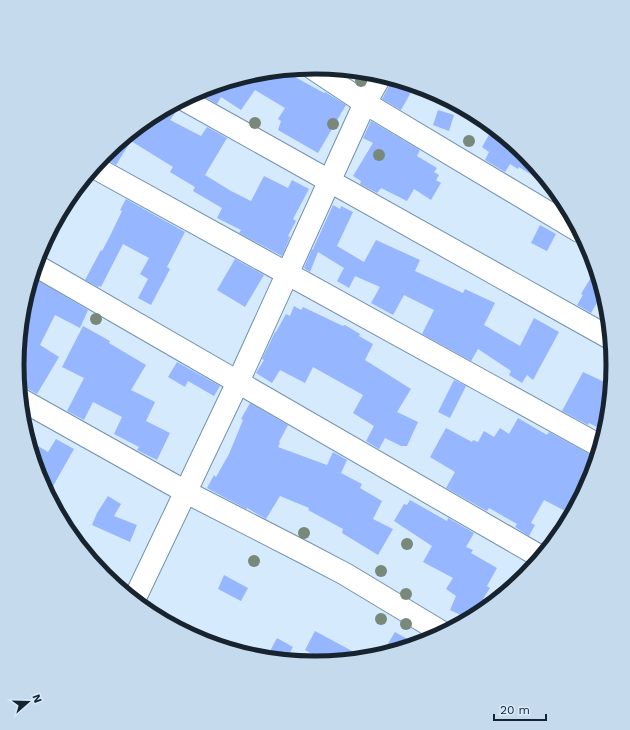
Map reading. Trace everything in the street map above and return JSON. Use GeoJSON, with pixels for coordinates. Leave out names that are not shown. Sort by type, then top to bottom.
{"type":"FeatureCollection","features":[{"type":"Feature","properties":{"kind":"street"},"geometry":{"type":"LineString","coordinates":[[322,74],[365,103],[569,224]]}},
{"type":"Feature","properties":{"kind":"street"},"geometry":{"type":"LineString","coordinates":[[137,595],[289,273],[365,103],[377,81]]}},
{"type":"Feature","properties":{"kind":"street"},"geometry":{"type":"LineString","coordinates":[[189,103],[604,335]]}},
{"type":"Feature","properties":{"kind":"street"},"geometry":{"type":"LineString","coordinates":[[99,170],[289,273],[595,443]]}},
{"type":"Feature","properties":{"kind":"street"},"geometry":{"type":"LineString","coordinates":[[40,268],[536,554]]}},
{"type":"Feature","properties":{"kind":"street"},"geometry":{"type":"LineString","coordinates":[[26,402],[186,492],[312,556],[437,629]]}},
{"type":"Feature","properties":{"kind":"building"},"geometry":{"type":"Polygon","coordinates":[[[293,75],[346,105],[318,153],[278,130],[281,121],[278,119],[285,108],[255,90],[241,110],[221,97],[217,104],[203,96],[221,89],[240,84],[277,76],[293,75]]]}},
{"type":"Feature","properties":{"kind":"building"},"geometry":{"type":"Polygon","coordinates":[[[390,84],[412,90],[401,110],[382,99],[390,84]]]}},
{"type":"Feature","properties":{"kind":"building"},"geometry":{"type":"Polygon","coordinates":[[[176,109],[170,120],[201,136],[207,127],[227,138],[205,175],[231,191],[251,201],[264,176],[288,188],[292,180],[309,189],[293,219],[296,221],[288,236],[290,237],[282,256],[239,233],[241,230],[217,218],[222,208],[193,191],[195,187],[170,172],[173,167],[131,141],[116,165],[108,160],[138,134],[176,109]]]}},
{"type":"Feature","properties":{"kind":"building"},"geometry":{"type":"Polygon","coordinates":[[[438,110],[454,115],[449,131],[433,125],[438,110]]]}},
{"type":"Feature","properties":{"kind":"building"},"geometry":{"type":"Polygon","coordinates":[[[371,121],[420,150],[417,156],[437,168],[434,172],[439,175],[436,180],[441,183],[431,200],[414,189],[407,201],[381,188],[377,193],[360,184],[361,181],[353,176],[373,143],[363,138],[371,121]]]}},
{"type":"Feature","properties":{"kind":"building"},"geometry":{"type":"Polygon","coordinates":[[[490,133],[521,159],[539,180],[519,167],[518,169],[510,164],[505,172],[485,160],[489,152],[482,147],[490,133]]]}},
{"type":"Feature","properties":{"kind":"building"},"geometry":{"type":"Polygon","coordinates":[[[126,199],[185,232],[167,267],[170,269],[151,305],[138,298],[148,279],[140,274],[149,258],[123,244],[101,287],[98,287],[85,280],[110,236],[126,199]]]}},
{"type":"Feature","properties":{"kind":"building"},"geometry":{"type":"Polygon","coordinates":[[[333,205],[340,209],[341,206],[353,212],[337,246],[364,262],[376,240],[420,260],[415,271],[463,293],[465,289],[495,303],[484,325],[520,346],[534,318],[559,332],[533,380],[527,375],[522,383],[509,375],[511,371],[478,349],[471,361],[422,334],[434,310],[404,295],[393,315],[371,303],[380,287],[355,276],[349,288],[337,281],[344,268],[318,252],[310,272],[304,268],[312,249],[314,250],[313,249],[333,205]]]}},
{"type":"Feature","properties":{"kind":"building"},"geometry":{"type":"Polygon","coordinates":[[[540,225],[556,234],[547,251],[531,243],[540,225]]]}},
{"type":"Feature","properties":{"kind":"building"},"geometry":{"type":"Polygon","coordinates":[[[235,259],[264,275],[245,307],[217,290],[235,259]]]}},
{"type":"Feature","properties":{"kind":"building"},"geometry":{"type":"Polygon","coordinates":[[[590,279],[593,280],[598,300],[591,313],[577,305],[583,295],[581,294],[590,279]]]}},
{"type":"Feature","properties":{"kind":"building"},"geometry":{"type":"Polygon","coordinates":[[[37,280],[88,310],[80,328],[55,315],[40,345],[59,357],[37,394],[25,387],[24,365],[26,327],[37,280]]]}},
{"type":"Feature","properties":{"kind":"building"},"geometry":{"type":"Polygon","coordinates":[[[294,306],[301,310],[303,307],[343,326],[345,325],[360,334],[359,336],[373,344],[365,360],[411,389],[397,412],[418,422],[407,446],[401,446],[385,438],[379,449],[366,441],[374,426],[353,413],[363,395],[313,367],[305,383],[280,370],[272,383],[256,373],[264,360],[262,359],[275,332],[286,314],[290,316],[294,306]]]}},
{"type":"Feature","properties":{"kind":"building"},"geometry":{"type":"Polygon","coordinates":[[[83,326],[110,341],[109,343],[146,365],[131,390],[155,402],[146,421],[170,433],[157,460],[137,450],[139,447],[114,434],[122,417],[93,402],[84,420],[67,411],[84,378],[62,367],[83,326]]]}},
{"type":"Feature","properties":{"kind":"building"},"geometry":{"type":"Polygon","coordinates":[[[177,362],[220,386],[214,396],[188,381],[185,387],[168,377],[177,362]]]}},
{"type":"Feature","properties":{"kind":"building"},"geometry":{"type":"Polygon","coordinates":[[[583,372],[605,382],[604,403],[599,428],[589,423],[588,425],[562,411],[583,372]]]}},
{"type":"Feature","properties":{"kind":"building"},"geometry":{"type":"Polygon","coordinates":[[[454,380],[466,386],[450,418],[438,412],[454,380]]]}},
{"type":"Feature","properties":{"kind":"building"},"geometry":{"type":"Polygon","coordinates":[[[250,403],[288,425],[278,447],[327,465],[333,452],[347,460],[341,473],[362,484],[360,488],[382,501],[373,519],[393,529],[378,555],[342,533],[343,529],[308,510],[309,508],[280,496],[266,519],[207,488],[214,475],[216,477],[229,454],[243,420],[241,419],[250,403]]]}},
{"type":"Feature","properties":{"kind":"building"},"geometry":{"type":"Polygon","coordinates":[[[518,418],[547,435],[549,432],[592,455],[576,494],[567,512],[544,500],[531,523],[535,525],[529,536],[515,527],[517,524],[489,508],[487,511],[446,488],[455,472],[430,457],[446,428],[472,442],[473,440],[478,442],[484,431],[494,437],[500,428],[509,434],[518,418]]]}},
{"type":"Feature","properties":{"kind":"building"},"geometry":{"type":"Polygon","coordinates":[[[56,439],[74,449],[52,489],[39,459],[35,444],[48,452],[56,439]]]}},
{"type":"Feature","properties":{"kind":"building"},"geometry":{"type":"Polygon","coordinates":[[[108,496],[121,504],[114,516],[137,525],[130,542],[92,525],[97,513],[108,496]]]}},
{"type":"Feature","properties":{"kind":"building"},"geometry":{"type":"Polygon","coordinates":[[[410,500],[447,521],[448,518],[474,533],[466,547],[473,550],[471,553],[497,568],[487,586],[490,588],[483,599],[486,601],[462,616],[450,610],[456,596],[446,589],[453,578],[423,562],[432,546],[394,521],[404,504],[407,505],[410,500]]]}},
{"type":"Feature","properties":{"kind":"building"},"geometry":{"type":"Polygon","coordinates":[[[224,575],[248,588],[241,601],[218,589],[224,575]]]}},
{"type":"Feature","properties":{"kind":"building"},"geometry":{"type":"Polygon","coordinates":[[[315,631],[356,653],[316,656],[305,650],[315,631]]]}},
{"type":"Feature","properties":{"kind":"building"},"geometry":{"type":"Polygon","coordinates":[[[395,632],[410,641],[390,646],[386,647],[395,632]]]}},
{"type":"Feature","properties":{"kind":"building"},"geometry":{"type":"Polygon","coordinates":[[[277,638],[293,647],[289,655],[269,652],[277,638]]]}}]}
